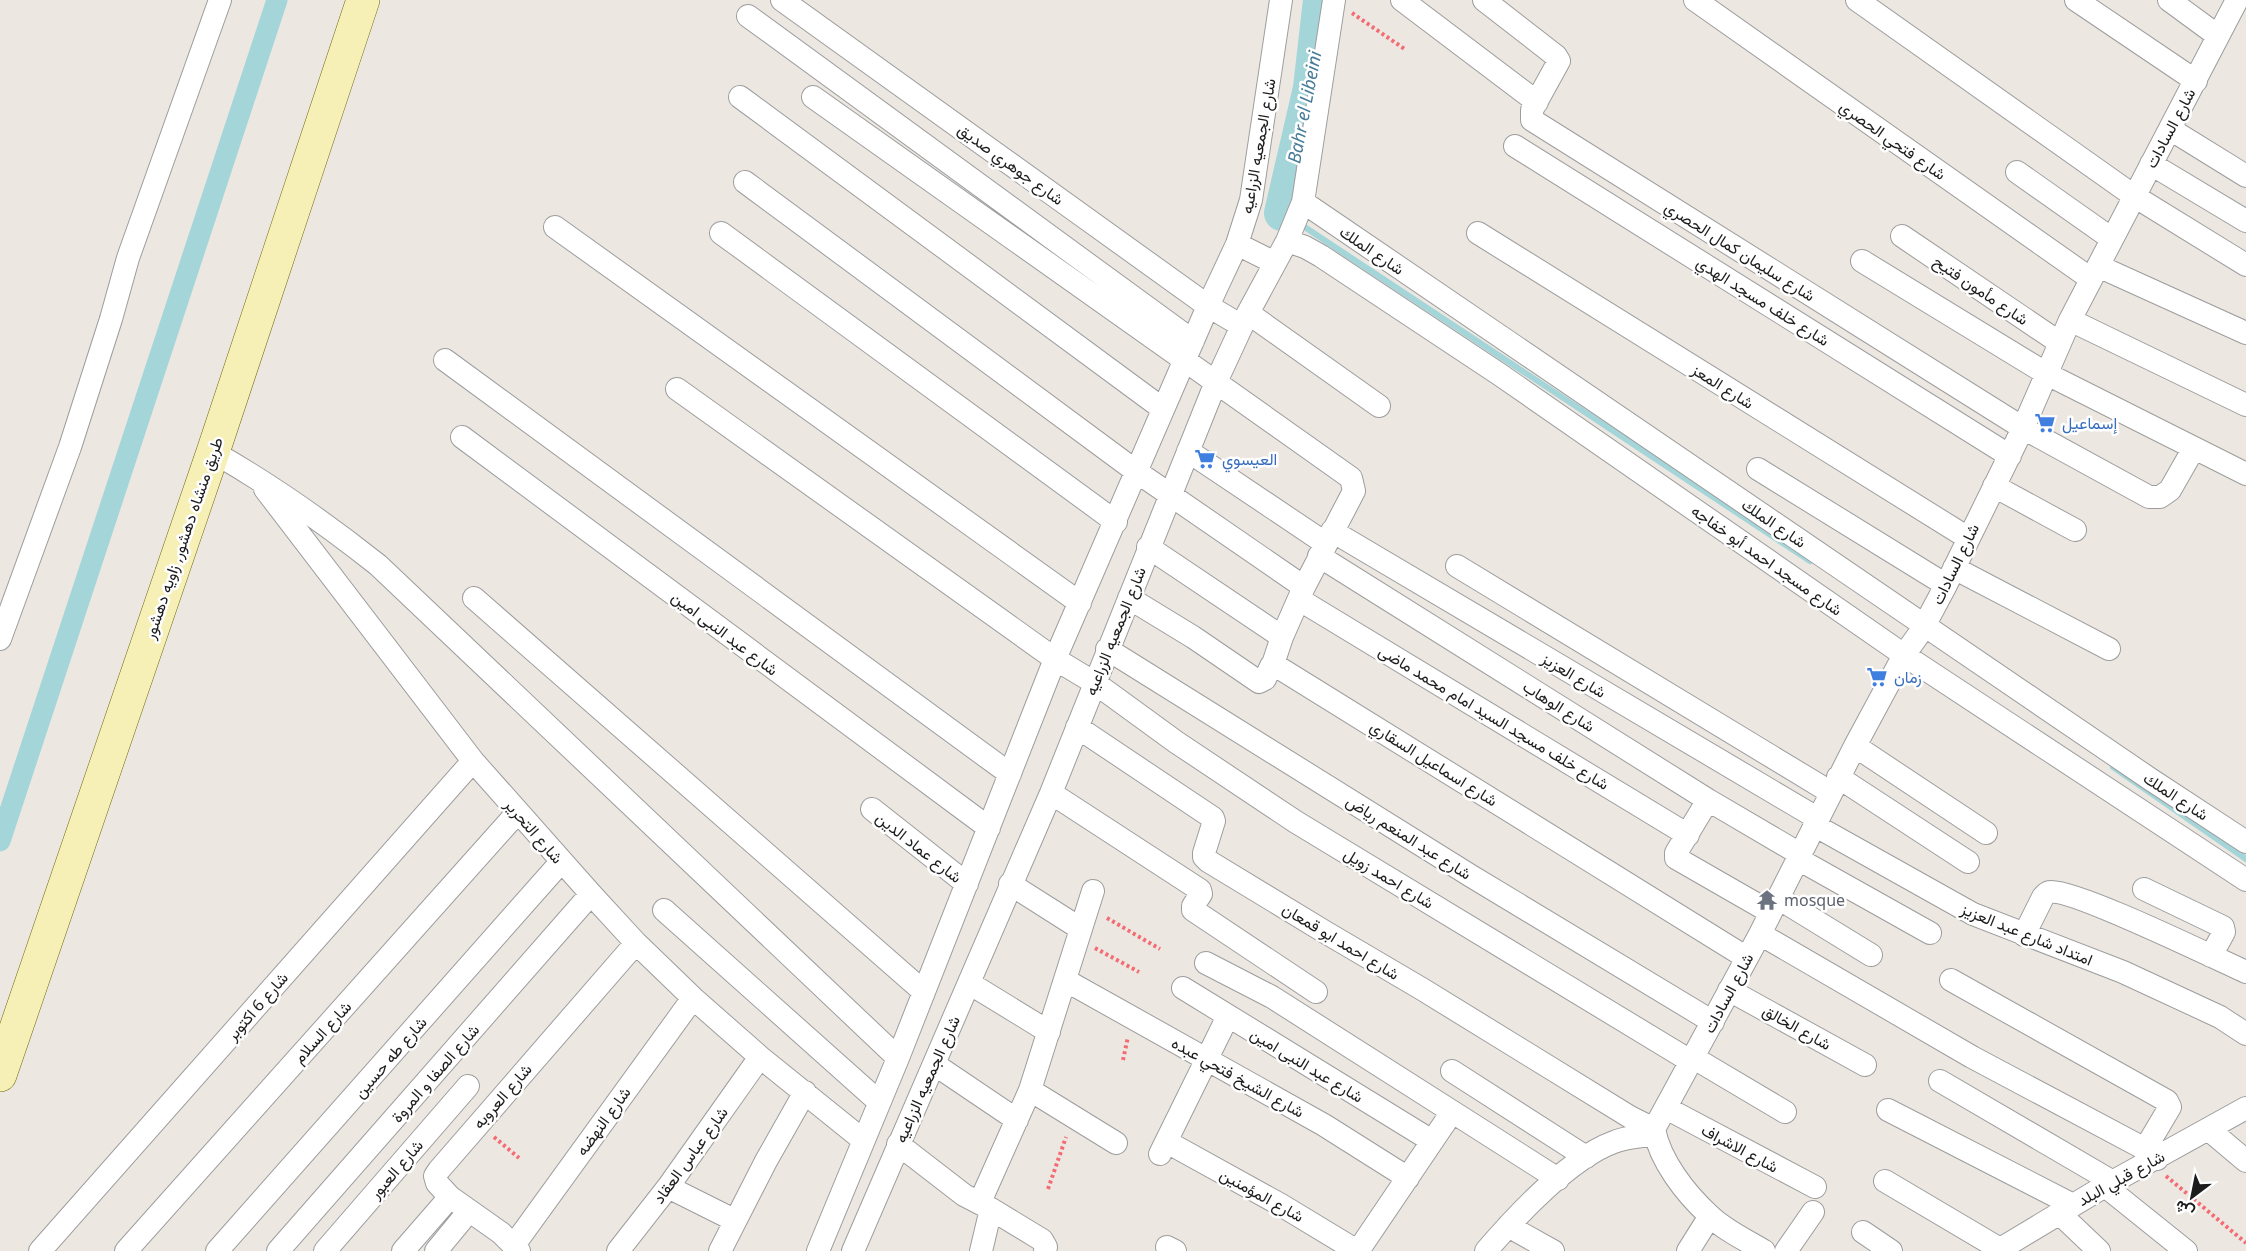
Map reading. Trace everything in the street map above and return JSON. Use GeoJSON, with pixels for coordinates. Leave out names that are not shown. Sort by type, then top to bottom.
{"type":"FeatureCollection","features":[{"type":"Feature","properties":{"kind":"street"},"geometry":{"type":"LineString","coordinates":[[0,639],[70,447],[111,320],[128,258],[220,0]]}},
{"type":"Feature","properties":{"kind":"street","name":"طريق منشاه دهشور, زاويه دهشور"},"geometry":{"type":"LineString","coordinates":[[0,1075],[213,452],[363,0]]}},
{"type":"Feature","properties":{"kind":"street","name":"شارع جوهري صديق"},"geometry":{"type":"LineString","coordinates":[[782,0],[1208,306],[1245,320],[1379,406]]}},
{"type":"Feature","properties":{"kind":"street","name":"شارع الجمعيه الزراعيه"},"geometry":{"type":"LineString","coordinates":[[853,1251],[1051,792],[1216,381],[1287,241],[1302,202],[1334,0]]}},
{"type":"Feature","properties":{"kind":"street"},"geometry":{"type":"LineString","coordinates":[[1402,0],[1537,102],[1559,61],[1556,56],[1484,0]]}},
{"type":"Feature","properties":{"kind":"street","name":"شارع فتحي الحصري"},"geometry":{"type":"LineString","coordinates":[[1695,0],[2094,273],[2246,333]]}},
{"type":"Feature","properties":{"kind":"street"},"geometry":{"type":"LineString","coordinates":[[1857,0],[2134,196],[2246,265]]}},
{"type":"Feature","properties":{"kind":"street"},"geometry":{"type":"LineString","coordinates":[[2076,0],[2196,81]]}},
{"type":"Feature","properties":{"kind":"street"},"geometry":{"type":"LineString","coordinates":[[2169,0],[2218,36]]}},
{"type":"Feature","properties":{"kind":"street","name":"شارع السادات"},"geometry":{"type":"LineString","coordinates":[[1658,1123],[1760,934],[1834,785],[1950,576],[2010,456],[2070,320],[2237,0]]}},
{"type":"Feature","properties":{"kind":"street","name":"شارع الجمعيه الزراعيه"},"geometry":{"type":"LineString","coordinates":[[818,1251],[878,1101],[898,1058],[1055,659],[1237,244],[1251,200],[1278,3]]}},
{"type":"Feature","properties":{"kind":"street"},"geometry":{"type":"LineString","coordinates":[[748,16],[1189,350],[1216,381],[1351,478],[1354,491],[1325,543],[1282,637],[1274,664],[1265,679],[1259,682],[1193,637],[1129,598]]}},
{"type":"Feature","properties":{"kind":"street"},"geometry":{"type":"LineString","coordinates":[[813,97],[1189,350]]}},
{"type":"Feature","properties":{"kind":"street"},"geometry":{"type":"LineString","coordinates":[[740,98],[1163,409]]}},
{"type":"Feature","properties":{"kind":"street","name":"شارع سليمان كمال الحصري"},"geometry":{"type":"LineString","coordinates":[[1537,102],[1532,110],[1532,120],[2023,428]]}},
{"type":"Feature","properties":{"kind":"street"},"geometry":{"type":"LineString","coordinates":[[2170,129],[2246,176]]}},
{"type":"Feature","properties":{"kind":"street","name":"شارع خلف مسجد الهدي"},"geometry":{"type":"LineString","coordinates":[[1515,146],[2010,456]]}},
{"type":"Feature","properties":{"kind":"street"},"geometry":{"type":"LineString","coordinates":[[2151,164],[2246,221]]}},
{"type":"Feature","properties":{"kind":"street"},"geometry":{"type":"LineString","coordinates":[[2017,172],[2112,239]]}},
{"type":"Feature","properties":{"kind":"street","name":"شارع خلف مسجد السيد امام محمد ماضى"},"geometry":{"type":"LineString","coordinates":[[746,183],[1302,593],[1688,835]]}},
{"type":"Feature","properties":{"kind":"street","name":"شارع الملك"},"geometry":{"type":"LineString","coordinates":[[1302,202],[1923,627],[2246,842]]}},
{"type":"Feature","properties":{"kind":"street"},"geometry":{"type":"LineString","coordinates":[[555,227],[1080,603]]}},
{"type":"Feature","properties":{"kind":"street"},"geometry":{"type":"LineString","coordinates":[[721,233],[1116,522]]}},
{"type":"Feature","properties":{"kind":"street","name":"شارع المعز"},"geometry":{"type":"LineString","coordinates":[[1478,233],[1968,538]]}},
{"type":"Feature","properties":{"kind":"street","name":"شارع مأمون فتيح"},"geometry":{"type":"LineString","coordinates":[[1902,236],[2060,343]]}},
{"type":"Feature","properties":{"kind":"street","name":"شارع مسجد احمد أبو خفاجه"},"geometry":{"type":"LineString","coordinates":[[1287,241],[1321,256],[1499,374],[1906,652],[2246,880]]}},
{"type":"Feature","properties":{"kind":"street"},"geometry":{"type":"LineString","coordinates":[[1237,244],[1275,263]]}},
{"type":"Feature","properties":{"kind":"street"},"geometry":{"type":"LineString","coordinates":[[1862,261],[2047,374],[2246,474]]}},
{"type":"Feature","properties":{"kind":"street"},"geometry":{"type":"LineString","coordinates":[[2070,320],[2246,405]]}},
{"type":"Feature","properties":{"kind":"street"},"geometry":{"type":"LineString","coordinates":[[445,360],[1010,774]]}},
{"type":"Feature","properties":{"kind":"street","name":"شارع احمد زويل"},"geometry":{"type":"LineString","coordinates":[[677,389],[1055,659],[1095,683],[1176,742],[1296,822],[1693,1060],[1785,1112]]}},
{"type":"Feature","properties":{"kind":"street"},"geometry":{"type":"LineString","coordinates":[[2023,428],[2150,497],[2160,497],[2170,490],[2194,448]]}},
{"type":"Feature","properties":{"kind":"street","name":"شارع عبد النبى امين"},"geometry":{"type":"LineString","coordinates":[[462,437],[989,828]]}},
{"type":"Feature","properties":{"kind":"street","name":"شارع العزيز"},"geometry":{"type":"LineString","coordinates":[[1188,451],[1325,543],[1815,822]]}},
{"type":"Feature","properties":{"kind":"street"},"geometry":{"type":"LineString","coordinates":[[213,452],[255,476],[328,525],[378,565],[898,1058]]}},
{"type":"Feature","properties":{"kind":"street"},"geometry":{"type":"LineString","coordinates":[[1758,469],[1950,576],[2109,649]]}},
{"type":"Feature","properties":{"kind":"street","name":"شارع التحرير"},"geometry":{"type":"LineString","coordinates":[[255,476],[473,761],[561,862],[636,943],[693,998],[760,1057],[863,1140]]}},
{"type":"Feature","properties":{"kind":"street"},"geometry":{"type":"LineString","coordinates":[[1994,486],[2075,530]]}},
{"type":"Feature","properties":{"kind":"street","name":"شارع الوهاب"},"geometry":{"type":"LineString","coordinates":[[1325,543],[1708,800],[1930,933]]}},
{"type":"Feature","properties":{"kind":"street"},"geometry":{"type":"LineString","coordinates":[[1148,547],[1282,637]]}},
{"type":"Feature","properties":{"kind":"street"},"geometry":{"type":"LineString","coordinates":[[1457,566],[1968,862]]}},
{"type":"Feature","properties":{"kind":"street"},"geometry":{"type":"LineString","coordinates":[[474,598],[924,992]]}},
{"type":"Feature","properties":{"kind":"street","name":"شارع عبد المنعم رياض"},"geometry":{"type":"LineString","coordinates":[[1107,649],[1471,876],[1713,1022]]}},
{"type":"Feature","properties":{"kind":"street","name":"شارع اسماعيل السقاري"},"geometry":{"type":"LineString","coordinates":[[1274,664],[1747,958]]}},
{"type":"Feature","properties":{"kind":"street","name":"شارع احمد ابو قمعان"},"geometry":{"type":"LineString","coordinates":[[1077,727],[1213,818],[1204,853],[1208,861],[1325,933],[1422,988],[1630,1118],[1658,1123]]}},
{"type":"Feature","properties":{"kind":"street"},"geometry":{"type":"LineString","coordinates":[[1855,746],[1986,833]]}},
{"type":"Feature","properties":{"kind":"street","name":"شارع 6 اكتوبر"},"geometry":{"type":"LineString","coordinates":[[40,1251],[473,761]]}},
{"type":"Feature","properties":{"kind":"street"},"geometry":{"type":"LineString","coordinates":[[1051,792],[1200,890],[1201,894],[1193,910],[1316,992]]}},
{"type":"Feature","properties":{"kind":"street"},"geometry":{"type":"LineString","coordinates":[[1708,800],[1676,853],[1676,858],[1871,955]]}},
{"type":"Feature","properties":{"kind":"street","name":"شارع عماد الدين"},"geometry":{"type":"LineString","coordinates":[[872,809],[967,884]]}},
{"type":"Feature","properties":{"kind":"street","name":"شارع السلام"},"geometry":{"type":"LineString","coordinates":[[126,1251],[518,813]]}},
{"type":"Feature","properties":{"kind":"street","name":"امتداد شارع عبد العزيز"},"geometry":{"type":"LineString","coordinates":[[1815,822],[1945,900],[2024,935],[2123,972],[2220,1017],[2246,1034]]}},
{"type":"Feature","properties":{"kind":"street","name":"شارع طه حسين"},"geometry":{"type":"LineString","coordinates":[[217,1251],[561,862]]}},
{"type":"Feature","properties":{"kind":"street"},"geometry":{"type":"LineString","coordinates":[[1010,884],[1080,934]]}},
{"type":"Feature","properties":{"kind":"street"},"geometry":{"type":"LineString","coordinates":[[2144,889],[2223,927],[2224,932],[2211,956]]}},
{"type":"Feature","properties":{"kind":"street"},"geometry":{"type":"LineString","coordinates":[[2024,935],[2043,897],[2053,892],[2088,902],[2246,972]]}},
{"type":"Feature","properties":{"kind":"street","name":"شارع الصفا و المروة"},"geometry":{"type":"LineString","coordinates":[[278,1251],[591,894]]}},
{"type":"Feature","properties":{"kind":"street"},"geometry":{"type":"LineString","coordinates":[[981,1251],[986,1205],[1030,1090],[1091,899]]}},
{"type":"Feature","properties":{"kind":"street"},"geometry":{"type":"LineString","coordinates":[[664,910],[878,1101]]}},
{"type":"Feature","properties":{"kind":"street"},"geometry":{"type":"LineString","coordinates":[[1760,934],[2150,1157],[2170,1107],[2167,1101],[1951,980]]}},
{"type":"Feature","properties":{"kind":"street","name":"شارع العروبه"},"geometry":{"type":"LineString","coordinates":[[450,1197],[437,1183],[435,1176],[478,1123],[636,943]]}},
{"type":"Feature","properties":{"kind":"street"},"geometry":{"type":"LineString","coordinates":[[1206,963],[1272,997],[1558,1179]]}},
{"type":"Feature","properties":{"kind":"street","name":"شارع الشيخ فتحي عبده"},"geometry":{"type":"LineString","coordinates":[[1065,980],[1324,1125],[1408,1179]]}},
{"type":"Feature","properties":{"kind":"street"},"geometry":{"type":"LineString","coordinates":[[969,983],[1049,1032]]}},
{"type":"Feature","properties":{"kind":"street","name":"شارع عبد النبى امين"},"geometry":{"type":"LineString","coordinates":[[1183,988],[1432,1141]]}},
{"type":"Feature","properties":{"kind":"street","name":"شارع الخالق"},"geometry":{"type":"LineString","coordinates":[[1730,990],[1865,1065]]}},
{"type":"Feature","properties":{"kind":"street","name":"شارع النهضه"},"geometry":{"type":"LineString","coordinates":[[516,1248],[693,998]]}},
{"type":"Feature","properties":{"kind":"street"},"geometry":{"type":"LineString","coordinates":[[1207,1060],[1228,1016]]}},
{"type":"Feature","properties":{"kind":"street","name":"شارع عباس العقاد"},"geometry":{"type":"LineString","coordinates":[[618,1251],[668,1187],[760,1057]]}},
{"type":"Feature","properties":{"kind":"street","name":"شارع المؤمنين"},"geometry":{"type":"LineString","coordinates":[[1207,1060],[1163,1148],[1281,1205],[1357,1251]]}},
{"type":"Feature","properties":{"kind":"street"},"geometry":{"type":"LineString","coordinates":[[934,1064],[1017,1120]]}},
{"type":"Feature","properties":{"kind":"street"},"geometry":{"type":"LineString","coordinates":[[1452,1071],[1586,1157]]}},
{"type":"Feature","properties":{"kind":"street"},"geometry":{"type":"LineString","coordinates":[[1940,1081],[2109,1184],[2186,1251]]}},
{"type":"Feature","properties":{"kind":"street","name":"شارع العبور"},"geometry":{"type":"LineString","coordinates":[[325,1251],[468,1086]]}},
{"type":"Feature","properties":{"kind":"street"},"geometry":{"type":"LineString","coordinates":[[1030,1090],[1116,1143]]}},
{"type":"Feature","properties":{"kind":"street"},"geometry":{"type":"LineString","coordinates":[[720,1251],[805,1092]]}},
{"type":"Feature","properties":{"kind":"street","name":"شارع قبلي البلد"},"geometry":{"type":"LineString","coordinates":[[1998,1250],[2150,1157],[2246,1108]]}},
{"type":"Feature","properties":{"kind":"street"},"geometry":{"type":"LineString","coordinates":[[1888,1110],[2066,1209],[2099,1251]]}},
{"type":"Feature","properties":{"kind":"street"},"geometry":{"type":"LineString","coordinates":[[1357,1251],[1452,1112]]}},
{"type":"Feature","properties":{"kind":"street"},"geometry":{"type":"LineString","coordinates":[[1486,1251],[1508,1226],[1558,1179],[1586,1157],[1613,1142],[1658,1123],[1676,1176],[1736,1244],[1764,1251]]}},
{"type":"Feature","properties":{"kind":"street","name":"شارع الاشراف"},"geometry":{"type":"LineString","coordinates":[[1658,1123],[1815,1187]]}},
{"type":"Feature","properties":{"kind":"street"},"geometry":{"type":"LineString","coordinates":[[2208,1129],[2246,1161]]}},
{"type":"Feature","properties":{"kind":"street"},"geometry":{"type":"LineString","coordinates":[[898,1144],[959,1191],[1042,1240],[1046,1247],[1045,1251]]}},
{"type":"Feature","properties":{"kind":"street"},"geometry":{"type":"LineString","coordinates":[[1885,1181],[1998,1250]]}},
{"type":"Feature","properties":{"kind":"street"},"geometry":{"type":"LineString","coordinates":[[668,1187],[735,1220]]}},
{"type":"Feature","properties":{"kind":"street"},"geometry":{"type":"LineString","coordinates":[[403,1251],[450,1197],[501,1233],[516,1248]]}},
{"type":"Feature","properties":{"kind":"street"},"geometry":{"type":"LineString","coordinates":[[436,1251],[469,1211]]}},
{"type":"Feature","properties":{"kind":"street"},"geometry":{"type":"LineString","coordinates":[[1786,1251],[1813,1212]]}},
{"type":"Feature","properties":{"kind":"street"},"geometry":{"type":"LineString","coordinates":[[1688,1251],[1710,1216]]}},
{"type":"Feature","properties":{"kind":"street"},"geometry":{"type":"LineString","coordinates":[[1508,1226],[1553,1251]]}},
{"type":"Feature","properties":{"kind":"street"},"geometry":{"type":"LineString","coordinates":[[1863,1233],[1892,1251]]}},
{"type":"Feature","properties":{"kind":"path"},"geometry":{"type":"LineString","coordinates":[[1334,0],[1406,50]]}},
{"type":"Feature","properties":{"kind":"path"},"geometry":{"type":"LineString","coordinates":[[1091,899],[1160,949]]}},
{"type":"Feature","properties":{"kind":"path"},"geometry":{"type":"LineString","coordinates":[[1080,934],[1139,972]]}},
{"type":"Feature","properties":{"kind":"path"},"geometry":{"type":"LineString","coordinates":[[1048,1189],[1073,1116]]}},
{"type":"Feature","properties":{"kind":"path"},"geometry":{"type":"LineString","coordinates":[[478,1123],[519,1158]]}},
{"type":"Feature","properties":{"kind":"path"},"geometry":{"type":"LineString","coordinates":[[2150,1157],[2246,1242]]}},
{"type":"Feature","properties":{"kind":"waterway"},"geometry":{"type":"LineString","coordinates":[[0,841],[277,0]]}},
{"type":"Feature","properties":{"kind":"waterway","name":"Bahr el Libeini"},"geometry":{"type":"LineString","coordinates":[[1282,213],[1311,88],[1321,0]]}},
{"type":"Feature","properties":{"kind":"waterway"},"geometry":{"type":"LineString","coordinates":[[1300,224],[1810,561]]}},
{"type":"Feature","properties":{"kind":"waterway"},"geometry":{"type":"LineString","coordinates":[[2113,767],[2246,859]]}},
{"type":"Feature","properties":{"kind":"place","name":"إسماعيل"},"geometry":{"type":"Point","coordinates":[2045,423]}},
{"type":"Feature","properties":{"kind":"place","name":"العيسوي"},"geometry":{"type":"Point","coordinates":[1205,459]}},
{"type":"Feature","properties":{"kind":"place","name":"زمان"},"geometry":{"type":"Point","coordinates":[1877,677]}},
{"type":"Feature","properties":{"kind":"place","name":"mosque"},"geometry":{"type":"Point","coordinates":[1767,900]}}]}
